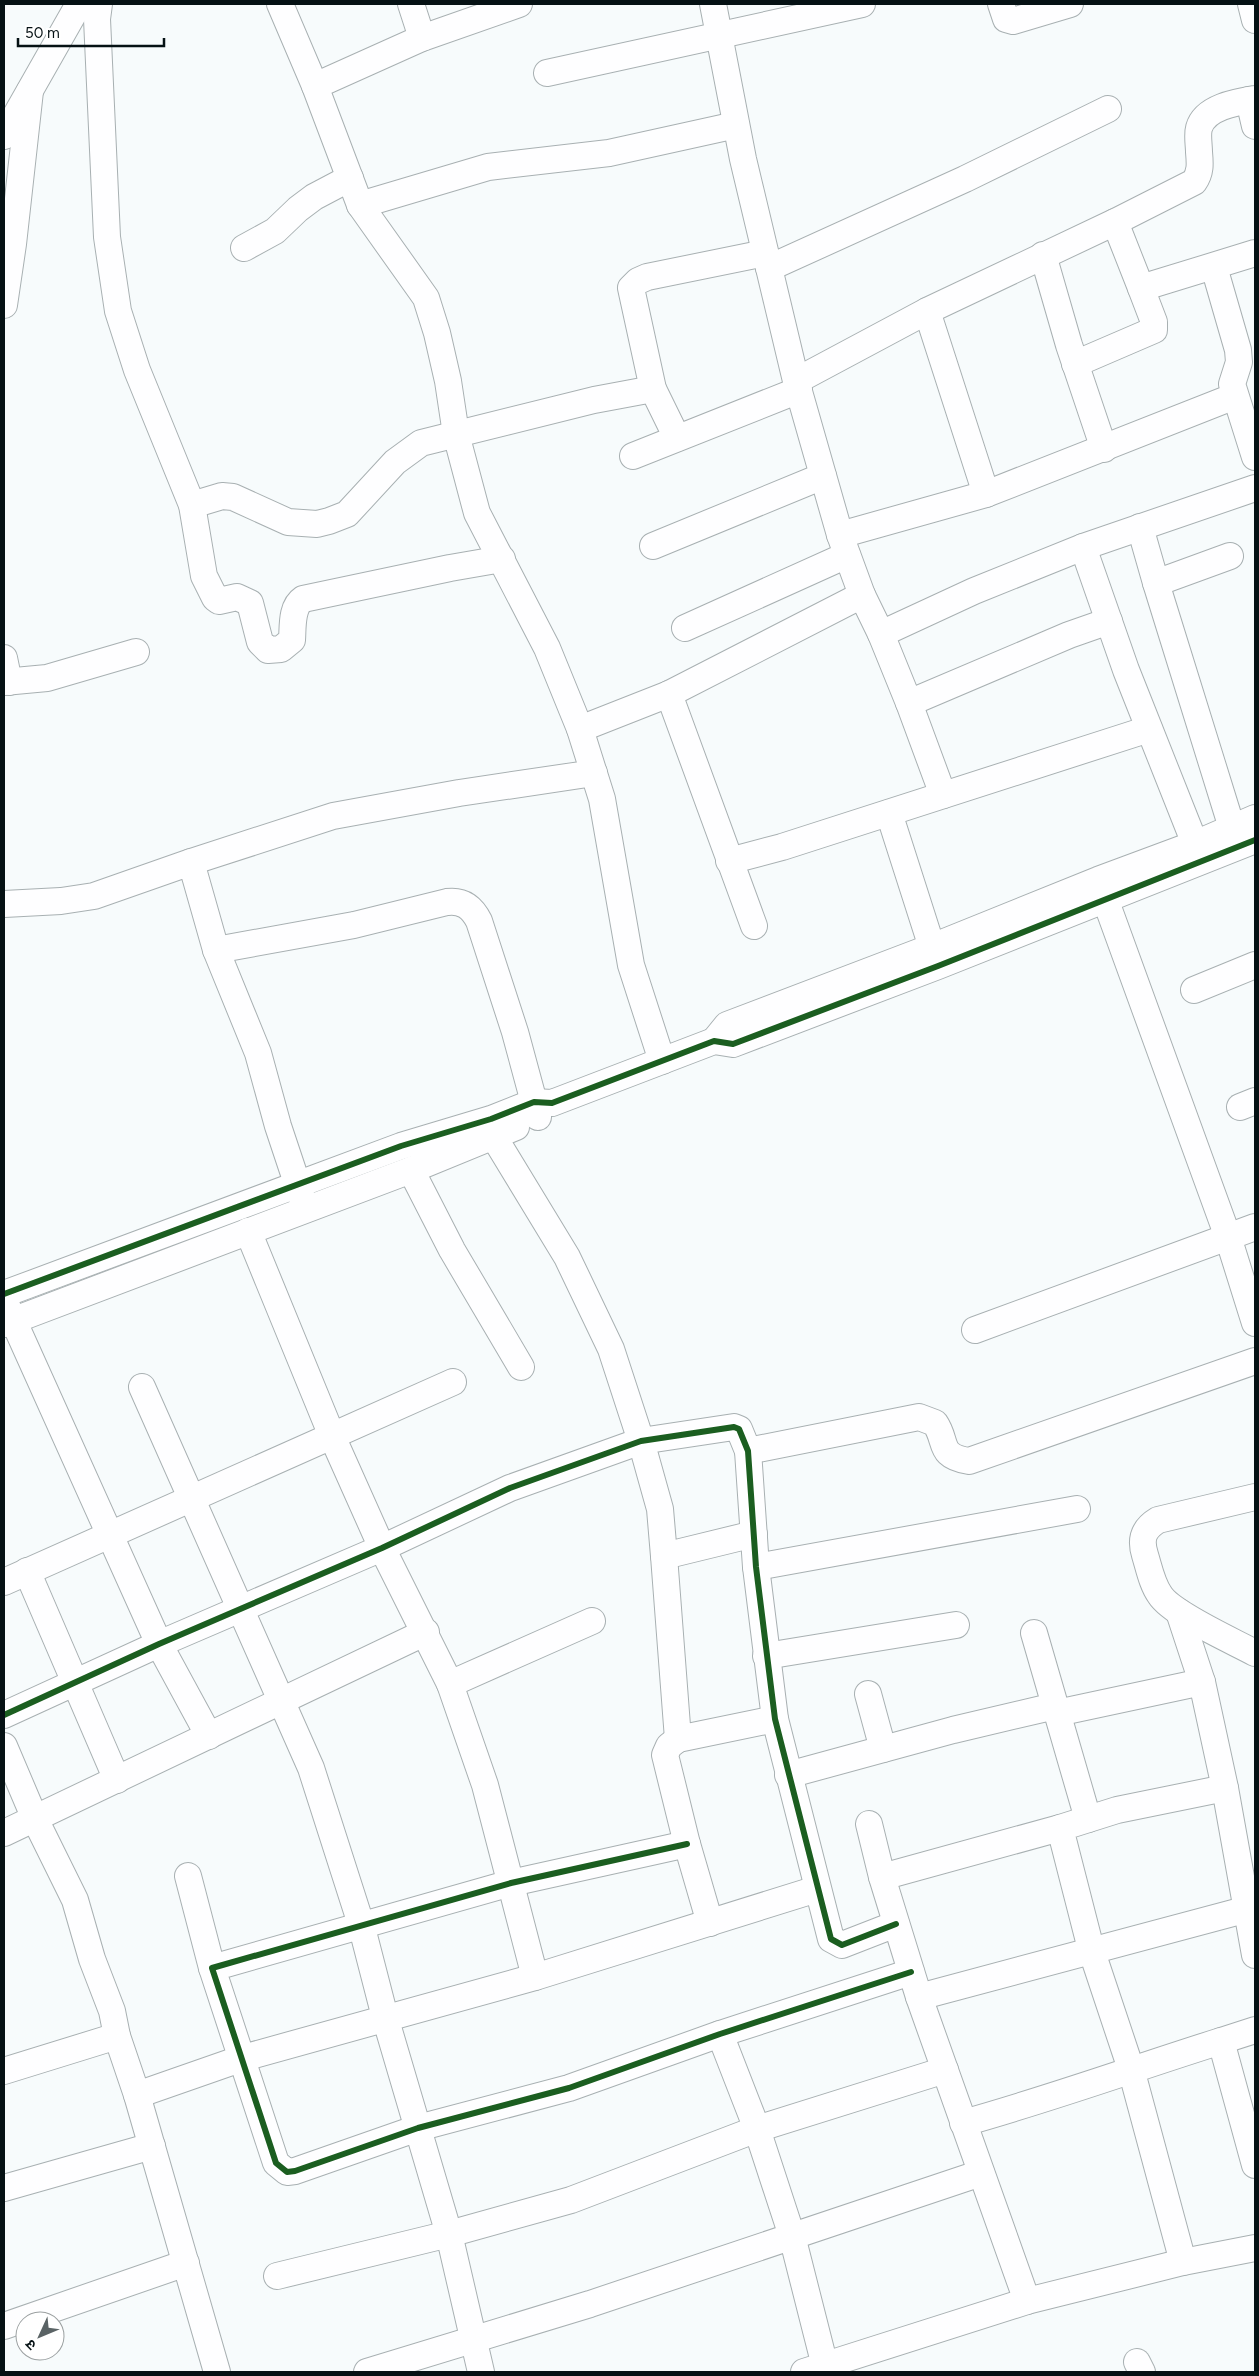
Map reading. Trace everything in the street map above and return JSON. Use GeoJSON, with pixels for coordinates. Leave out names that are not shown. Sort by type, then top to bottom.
{"type":"FeatureCollection","features":[{"type":"Feature","properties":{"kind":"street"},"geometry":{"type":"LineString","coordinates":[[4,136],[79,4]]}},
{"type":"Feature","properties":{"kind":"street"},"geometry":{"type":"LineString","coordinates":[[99,4],[98,47],[107,227],[118,311],[137,370],[192,505],[204,576],[212,594],[219,601],[236,597],[250,603],[262,646],[268,650],[281,649],[290,643],[295,610],[298,603],[303,599],[502,559]]}},
{"type":"Feature","properties":{"kind":"street"},"geometry":{"type":"LineString","coordinates":[[280,4],[315,86],[360,204],[426,298],[448,380],[456,434],[477,513],[547,648],[580,729],[602,799],[631,965],[662,1061]]}},
{"type":"Feature","properties":{"kind":"street"},"geometry":{"type":"LineString","coordinates":[[411,4],[422,38]]}},
{"type":"Feature","properties":{"kind":"street"},"geometry":{"type":"LineString","coordinates":[[315,86],[422,38],[518,4]]}},
{"type":"Feature","properties":{"kind":"street"},"geometry":{"type":"LineString","coordinates":[[713,4],[736,125],[767,260],[798,386],[823,476],[843,545],[862,595],[881,634],[909,703],[942,795]]}},
{"type":"Feature","properties":{"kind":"street"},"geometry":{"type":"LineString","coordinates":[[547,73],[862,4]]}},
{"type":"Feature","properties":{"kind":"street"},"geometry":{"type":"LineString","coordinates":[[1001,4],[1006,19],[1013,21],[1070,4]]}},
{"type":"Feature","properties":{"kind":"street"},"geometry":{"type":"LineString","coordinates":[[1251,4],[1255,20]]}},
{"type":"Feature","properties":{"kind":"street"},"geometry":{"type":"LineString","coordinates":[[4,305],[13,244],[30,91]]}},
{"type":"Feature","properties":{"kind":"street"},"geometry":{"type":"LineString","coordinates":[[632,456],[798,386],[927,311],[1115,222],[1194,182],[1199,175],[1198,129],[1209,114],[1218,109],[1252,100],[1255,126]]}},
{"type":"Feature","properties":{"kind":"street"},"geometry":{"type":"LineString","coordinates":[[677,438],[653,389],[631,292],[634,284],[647,277],[767,260],[965,179],[1108,109]]}},
{"type":"Feature","properties":{"kind":"street"},"geometry":{"type":"LineString","coordinates":[[360,204],[488,167],[609,153],[736,125]]}},
{"type":"Feature","properties":{"kind":"street"},"geometry":{"type":"LineString","coordinates":[[244,248],[275,231],[314,197],[350,178]]}},
{"type":"Feature","properties":{"kind":"street"},"geometry":{"type":"LineString","coordinates":[[1075,364],[1151,333],[1154,327],[1154,322],[1115,222]]}},
{"type":"Feature","properties":{"kind":"street"},"geometry":{"type":"LineString","coordinates":[[1141,288],[1255,253]]}},
{"type":"Feature","properties":{"kind":"street"},"geometry":{"type":"LineString","coordinates":[[1043,255],[1075,364],[1104,449]]}},
{"type":"Feature","properties":{"kind":"street"},"geometry":{"type":"LineString","coordinates":[[1214,267],[1238,350],[1238,367],[1232,378],[1235,396],[1255,457]]}},
{"type":"Feature","properties":{"kind":"street"},"geometry":{"type":"LineString","coordinates":[[927,311],[986,494]]}},
{"type":"Feature","properties":{"kind":"street"},"geometry":{"type":"LineString","coordinates":[[192,505],[222,496],[241,500],[288,522],[317,524],[329,521],[347,514],[395,462],[421,443],[594,400],[653,389]]}},
{"type":"Feature","properties":{"kind":"street"},"geometry":{"type":"LineString","coordinates":[[685,628],[843,545],[986,494],[1235,396]]}},
{"type":"Feature","properties":{"kind":"street"},"geometry":{"type":"LineString","coordinates":[[653,546],[823,476]]}},
{"type":"Feature","properties":{"kind":"street"},"geometry":{"type":"LineString","coordinates":[[881,634],[974,591],[1083,547],[1255,488]]}},
{"type":"Feature","properties":{"kind":"street"},"geometry":{"type":"LineString","coordinates":[[1140,527],[1156,583],[1244,823],[1199,853]]}},
{"type":"Feature","properties":{"kind":"street"},"geometry":{"type":"LineString","coordinates":[[1083,547],[1149,729],[1199,853]]}},
{"type":"Feature","properties":{"kind":"street"},"geometry":{"type":"LineString","coordinates":[[1156,583],[1230,556]]}},
{"type":"Feature","properties":{"kind":"street"},"geometry":{"type":"LineString","coordinates":[[580,729],[669,694],[745,657],[862,595]]}},
{"type":"Feature","properties":{"kind":"street"},"geometry":{"type":"LineString","coordinates":[[909,703],[1069,635],[1109,621]]}},
{"type":"Feature","properties":{"kind":"street"},"geometry":{"type":"LineString","coordinates":[[6,674],[47,678],[136,652]]}},
{"type":"Feature","properties":{"kind":"street"},"geometry":{"type":"LineString","coordinates":[[669,694],[754,926]]}},
{"type":"Feature","properties":{"kind":"street"},"geometry":{"type":"LineString","coordinates":[[729,862],[782,847],[1149,729]]}},
{"type":"Feature","properties":{"kind":"street"},"geometry":{"type":"LineString","coordinates":[[4,904],[61,901],[94,896],[333,816],[459,793],[594,774]]}},
{"type":"Feature","properties":{"kind":"street"},"geometry":{"type":"LineString","coordinates":[[890,812],[935,957]]}},
{"type":"Feature","properties":{"kind":"street"},"geometry":{"type":"LineString","coordinates":[[210,1736],[159,1644],[111,1534],[6,1315],[248,1231],[302,1197],[401,1146],[492,1119],[541,1107],[714,1041],[733,1044],[935,957],[1102,890],[1199,853],[1255,840]]}},
{"type":"Feature","properties":{"kind":"street"},"geometry":{"type":"LineString","coordinates":[[192,862],[216,950],[258,1053],[302,1197]]}},
{"type":"Feature","properties":{"kind":"street"},"geometry":{"type":"LineString","coordinates":[[1102,890],[1228,1238],[1255,1323]]}},
{"type":"Feature","properties":{"kind":"street"},"geometry":{"type":"LineString","coordinates":[[216,950],[354,924],[447,902],[455,901],[466,904],[475,912],[480,921],[541,1107]]}},
{"type":"Feature","properties":{"kind":"street"},"geometry":{"type":"LineString","coordinates":[[1194,990],[1255,964]]}},
{"type":"Feature","properties":{"kind":"street"},"geometry":{"type":"LineString","coordinates":[[4,1294],[302,1197],[411,1170],[494,1137],[541,1107]]}},
{"type":"Feature","properties":{"kind":"street"},"geometry":{"type":"LineString","coordinates":[[494,1137],[567,1257],[612,1349],[642,1441],[660,1509],[678,1739]]}},
{"type":"Feature","properties":{"kind":"street"},"geometry":{"type":"LineString","coordinates":[[411,1170],[452,1250],[521,1367]]}},
{"type":"Feature","properties":{"kind":"street"},"geometry":{"type":"LineString","coordinates":[[974,1330],[1255,1227]]}},
{"type":"Feature","properties":{"kind":"street"},"geometry":{"type":"LineString","coordinates":[[248,1231],[332,1436],[382,1548],[426,1632],[450,1684],[485,1785],[535,1977]]}},
{"type":"Feature","properties":{"kind":"street"},"geometry":{"type":"LineString","coordinates":[[748,1451],[919,1417],[935,1423],[941,1441],[952,1456],[969,1461],[1255,1361]]}},
{"type":"Feature","properties":{"kind":"street"},"geometry":{"type":"LineString","coordinates":[[4,1582],[453,1382]]}},
{"type":"Feature","properties":{"kind":"street"},"geometry":{"type":"LineString","coordinates":[[142,1388],[311,1768],[361,1924],[385,2017],[449,2234],[481,2372]]}},
{"type":"Feature","properties":{"kind":"street"},"geometry":{"type":"LineString","coordinates":[[4,1715],[159,1644],[382,1548],[510,1488],[642,1441],[734,1427],[739,1429],[748,1451],[756,1567],[775,1719],[830,1939],[836,1944],[842,1945],[896,1924]]}},
{"type":"Feature","properties":{"kind":"street"},"geometry":{"type":"LineString","coordinates":[[1255,1498],[1158,1520],[1148,1526],[1144,1532],[1144,1551],[1155,1586],[1165,1602],[1179,1612],[1255,1653]]}},
{"type":"Feature","properties":{"kind":"street"},"geometry":{"type":"LineString","coordinates":[[756,1567],[1076,1509]]}},
{"type":"Feature","properties":{"kind":"street"},"geometry":{"type":"LineString","coordinates":[[664,1556],[754,1534]]}},
{"type":"Feature","properties":{"kind":"street"},"geometry":{"type":"LineString","coordinates":[[28,1571],[74,1683],[117,1780]]}},
{"type":"Feature","properties":{"kind":"street"},"geometry":{"type":"LineString","coordinates":[[1179,1612],[1202,1682],[1225,1788],[1255,1955]]}},
{"type":"Feature","properties":{"kind":"street"},"geometry":{"type":"LineString","coordinates":[[450,1684],[592,1621]]}},
{"type":"Feature","properties":{"kind":"street"},"geometry":{"type":"LineString","coordinates":[[766,1656],[956,1625]]}},
{"type":"Feature","properties":{"kind":"street"},"geometry":{"type":"LineString","coordinates":[[4,1832],[36,1819],[426,1632]]}},
{"type":"Feature","properties":{"kind":"street"},"geometry":{"type":"LineString","coordinates":[[1034,1633],[1088,1819]]}},
{"type":"Feature","properties":{"kind":"street"},"geometry":{"type":"LineString","coordinates":[[788,1776],[953,1730],[1202,1682]]}},
{"type":"Feature","properties":{"kind":"street"},"geometry":{"type":"LineString","coordinates":[[868,1694],[883,1749]]}},
{"type":"Feature","properties":{"kind":"street"},"geometry":{"type":"LineString","coordinates":[[710,1924],[687,1844],[665,1755],[669,1746],[678,1739],[775,1719]]}},
{"type":"Feature","properties":{"kind":"street"},"geometry":{"type":"LineString","coordinates":[[4,1746],[36,1819],[75,1900],[92,1959],[112,2011],[117,2036],[137,2095],[217,2372]]}},
{"type":"Feature","properties":{"kind":"street"},"geometry":{"type":"LineString","coordinates":[[882,1878],[1117,1810],[1225,1788]]}},
{"type":"Feature","properties":{"kind":"street"},"geometry":{"type":"LineString","coordinates":[[869,1824],[882,1878],[918,1997],[1027,2300]]}},
{"type":"Feature","properties":{"kind":"street"},"geometry":{"type":"LineString","coordinates":[[1060,1828],[1091,1949],[1131,2069],[1182,2262]]}},
{"type":"Feature","properties":{"kind":"street"},"geometry":{"type":"LineString","coordinates":[[212,1968],[361,1924],[512,1883],[687,1844]]}},
{"type":"Feature","properties":{"kind":"street"},"geometry":{"type":"LineString","coordinates":[[188,1876],[212,1968],[274,2158],[280,2169],[287,2172],[418,2128],[569,2088],[720,2034],[911,1972]]}},
{"type":"Feature","properties":{"kind":"street"},"geometry":{"type":"LineString","coordinates":[[137,2095],[242,2058],[535,1977],[710,1924],[817,1888]]}},
{"type":"Feature","properties":{"kind":"street"},"geometry":{"type":"LineString","coordinates":[[918,1997],[1248,1908]]}},
{"type":"Feature","properties":{"kind":"street"},"geometry":{"type":"LineString","coordinates":[[963,2122],[1039,2102],[1131,2069],[1255,2030]]}},
{"type":"Feature","properties":{"kind":"street"},"geometry":{"type":"LineString","coordinates":[[720,2034],[757,2130],[792,2236],[814,2369],[1027,2300],[1182,2262],[1255,2248]]}},
{"type":"Feature","properties":{"kind":"street"},"geometry":{"type":"LineString","coordinates":[[4,2071],[117,2036]]}},
{"type":"Feature","properties":{"kind":"street"},"geometry":{"type":"LineString","coordinates":[[1221,2041],[1255,2165]]}},
{"type":"Feature","properties":{"kind":"street"},"geometry":{"type":"LineString","coordinates":[[278,2276],[449,2234],[571,2200],[757,2130],[944,2070]]}},
{"type":"Feature","properties":{"kind":"street"},"geometry":{"type":"LineString","coordinates":[[4,2188],[152,2146]]}},
{"type":"Feature","properties":{"kind":"street"},"geometry":{"type":"LineString","coordinates":[[367,2372],[473,2341],[981,2173]]}},
{"type":"Feature","properties":{"kind":"street"},"geometry":{"type":"LineString","coordinates":[[4,2326],[186,2263]]}},
{"type":"Feature","properties":{"kind":"cycle path"},"geometry":{"type":"LineString","coordinates":[[4,1294],[401,1146],[491,1119],[534,1102],[552,1103],[714,1041],[733,1044],[938,966],[1255,840]]}},
{"type":"Feature","properties":{"kind":"cycle path"},"geometry":{"type":"LineString","coordinates":[[4,1715],[159,1644],[382,1548],[510,1488],[641,1441],[734,1427],[739,1429],[748,1451],[756,1567],[775,1719],[831,1939],[842,1945],[896,1924]]}},
{"type":"Feature","properties":{"kind":"cycle path"},"geometry":{"type":"LineString","coordinates":[[687,1844],[511,1883],[212,1968],[276,2163],[287,2172],[295,2171],[418,2128],[569,2088],[720,2034],[911,1972]]}}]}
